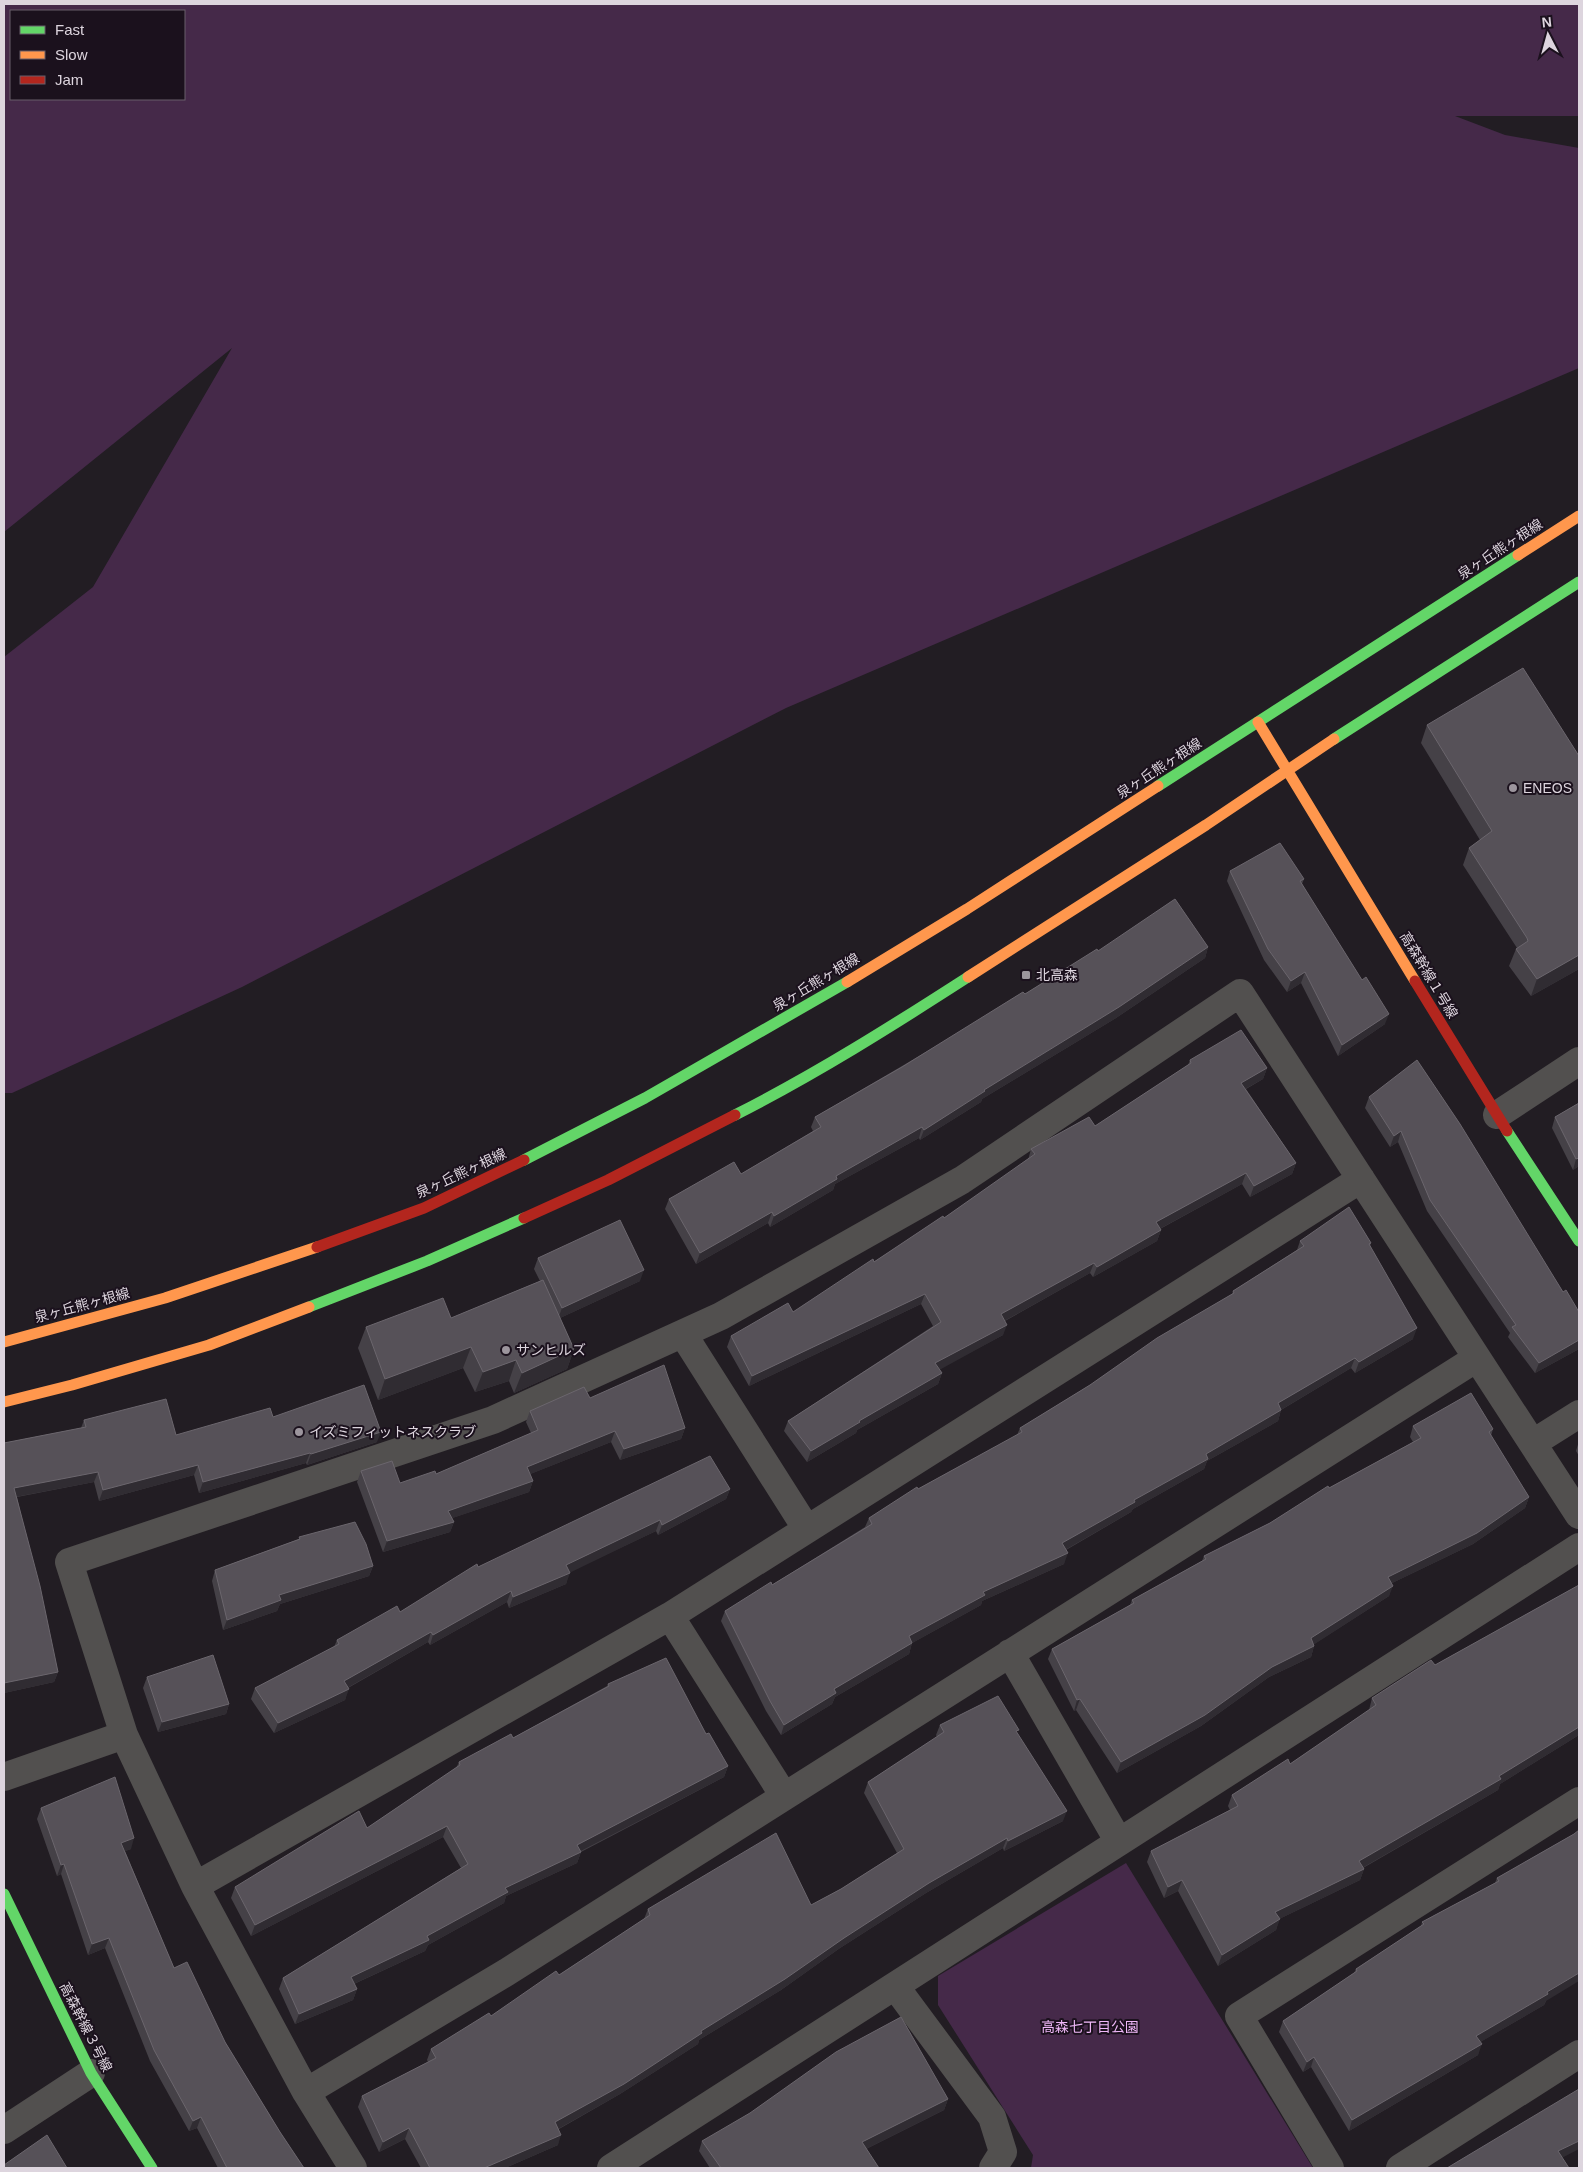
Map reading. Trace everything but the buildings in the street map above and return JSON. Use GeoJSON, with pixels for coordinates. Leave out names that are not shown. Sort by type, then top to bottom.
{"type":"FeatureCollection","features":[{"type":"Feature","properties":{"kind":"main road","name":"泉ヶ丘熊ヶ根線"},"geometry":{"type":"LineString","coordinates":[[4,1342],[165,1298],[288,1258],[424,1208],[526,1159],[645,1098],[800,1010],[967,909],[1579,516]]}},
{"type":"Feature","properties":{"kind":"main road"},"geometry":{"type":"LineString","coordinates":[[4,1402],[72,1385],[228,1338],[427,1261],[608,1180],[769,1098],[890,1027],[1206,825],[1287,769],[1579,582]]}},
{"type":"Feature","properties":{"kind":"main road","name":"高森幹線１号線"},"geometry":{"type":"LineString","coordinates":[[1258,722],[1497,1114],[1579,1241]]}},
{"type":"Feature","properties":{"kind":"main road","name":"高森幹線３号線"},"geometry":{"type":"LineString","coordinates":[[4,1894],[91,2073],[152,2168]]}},
{"type":"Feature","properties":{"kind":"street"},"geometry":{"type":"LineString","coordinates":[[353,2168],[306,2092],[195,1886],[124,1735],[69,1562],[493,1420],[721,1316],[962,1180],[1240,993],[1579,1515]]}},
{"type":"Feature","properties":{"kind":"street"},"geometry":{"type":"LineString","coordinates":[[1497,1114],[1579,1061]]}},
{"type":"Feature","properties":{"kind":"street"},"geometry":{"type":"LineString","coordinates":[[195,1886],[670,1616],[806,1528],[1361,1180]]}},
{"type":"Feature","properties":{"kind":"street"},"geometry":{"type":"LineString","coordinates":[[683,1334],[806,1528]]}},
{"type":"Feature","properties":{"kind":"street"},"geometry":{"type":"LineString","coordinates":[[306,2092],[507,1972],[1477,1358]]}},
{"type":"Feature","properties":{"kind":"street"},"geometry":{"type":"LineString","coordinates":[[1533,1443],[1579,1414]]}},
{"type":"Feature","properties":{"kind":"street"},"geometry":{"type":"LineString","coordinates":[[611,2168],[1579,1547]]}},
{"type":"Feature","properties":{"kind":"street"},"geometry":{"type":"LineString","coordinates":[[670,1616],[784,1796]]}},
{"type":"Feature","properties":{"kind":"street"},"geometry":{"type":"LineString","coordinates":[[1010,1654],[1119,1842]]}},
{"type":"Feature","properties":{"kind":"street"},"geometry":{"type":"LineString","coordinates":[[4,1777],[124,1735]]}},
{"type":"Feature","properties":{"kind":"street"},"geometry":{"type":"LineString","coordinates":[[1330,2168],[1239,2016],[1579,1801]]}},
{"type":"Feature","properties":{"kind":"street"},"geometry":{"type":"LineString","coordinates":[[895,1986],[992,2117],[1003,2152],[993,2168]]}},
{"type":"Feature","properties":{"kind":"street"},"geometry":{"type":"LineString","coordinates":[[1400,2168],[1579,2054]]}},
{"type":"Feature","properties":{"kind":"street"},"geometry":{"type":"LineString","coordinates":[[4,2130],[91,2073]]}},
{"type":"Feature","properties":{"kind":"green space"},"geometry":{"type":"Polygon","coordinates":[[[4,4],[1579,4],[1579,116],[1455,116],[1505,135],[1579,148],[1579,368],[786,708],[242,987],[12,1093],[4,1093],[4,657],[93,587],[232,348],[4,532],[4,4]]]}},
{"type":"Feature","properties":{"kind":"green space","name":"高森七丁目公園"},"geometry":{"type":"Polygon","coordinates":[[[1126,1863],[1313,2168],[1031,2168],[1033,2155],[938,2005],[938,1976],[1126,1863]]]}},
{"type":"Feature","properties":{"kind":"traffic: fast"},"geometry":{"type":"LineString","coordinates":[[1158,786],[1518,555]]}},
{"type":"Feature","properties":{"kind":"traffic: fast"},"geometry":{"type":"LineString","coordinates":[[1334,739],[1579,582]]}},
{"type":"Feature","properties":{"kind":"traffic: fast"},"geometry":{"type":"LineString","coordinates":[[735,1115],[824,1066],[968,977]]}},
{"type":"Feature","properties":{"kind":"traffic: fast"},"geometry":{"type":"LineString","coordinates":[[524,1160],[645,1098],[847,982]]}},
{"type":"Feature","properties":{"kind":"traffic: fast"},"geometry":{"type":"LineString","coordinates":[[1507,1131],[1579,1241]]}},
{"type":"Feature","properties":{"kind":"traffic: fast"},"geometry":{"type":"LineString","coordinates":[[309,1307],[427,1261],[524,1218]]}},
{"type":"Feature","properties":{"kind":"traffic: fast"},"geometry":{"type":"LineString","coordinates":[[4,1894],[91,2073],[152,2168]]}},
{"type":"Feature","properties":{"kind":"traffic: slow"},"geometry":{"type":"LineString","coordinates":[[1518,555],[1579,516]]}},
{"type":"Feature","properties":{"kind":"traffic: slow"},"geometry":{"type":"LineString","coordinates":[[1258,722],[1415,981]]}},
{"type":"Feature","properties":{"kind":"traffic: slow"},"geometry":{"type":"LineString","coordinates":[[968,977],[1206,825],[1334,739]]}},
{"type":"Feature","properties":{"kind":"traffic: slow"},"geometry":{"type":"LineString","coordinates":[[847,982],[967,909],[1158,786]]}},
{"type":"Feature","properties":{"kind":"traffic: slow"},"geometry":{"type":"LineString","coordinates":[[4,1342],[165,1298],[317,1247]]}},
{"type":"Feature","properties":{"kind":"traffic: slow"},"geometry":{"type":"LineString","coordinates":[[4,1402],[72,1385],[209,1345],[309,1307]]}},
{"type":"Feature","properties":{"kind":"traffic: jam"},"geometry":{"type":"LineString","coordinates":[[1415,981],[1507,1131]]}},
{"type":"Feature","properties":{"kind":"traffic: jam"},"geometry":{"type":"LineString","coordinates":[[524,1218],[608,1180],[735,1115]]}},
{"type":"Feature","properties":{"kind":"traffic: jam"},"geometry":{"type":"LineString","coordinates":[[317,1247],[424,1208],[524,1160]]}},
{"type":"Feature","properties":{"kind":"place","name":"ENEOS"},"geometry":{"type":"Point","coordinates":[1513,788]}},
{"type":"Feature","properties":{"kind":"place","name":"北高森"},"geometry":{"type":"Point","coordinates":[1026,975]}},
{"type":"Feature","properties":{"kind":"place","name":"サンヒルズ"},"geometry":{"type":"Point","coordinates":[506,1350]}},
{"type":"Feature","properties":{"kind":"place","name":"イズミフィットネスクラブ"},"geometry":{"type":"Point","coordinates":[299,1432]}}]}
